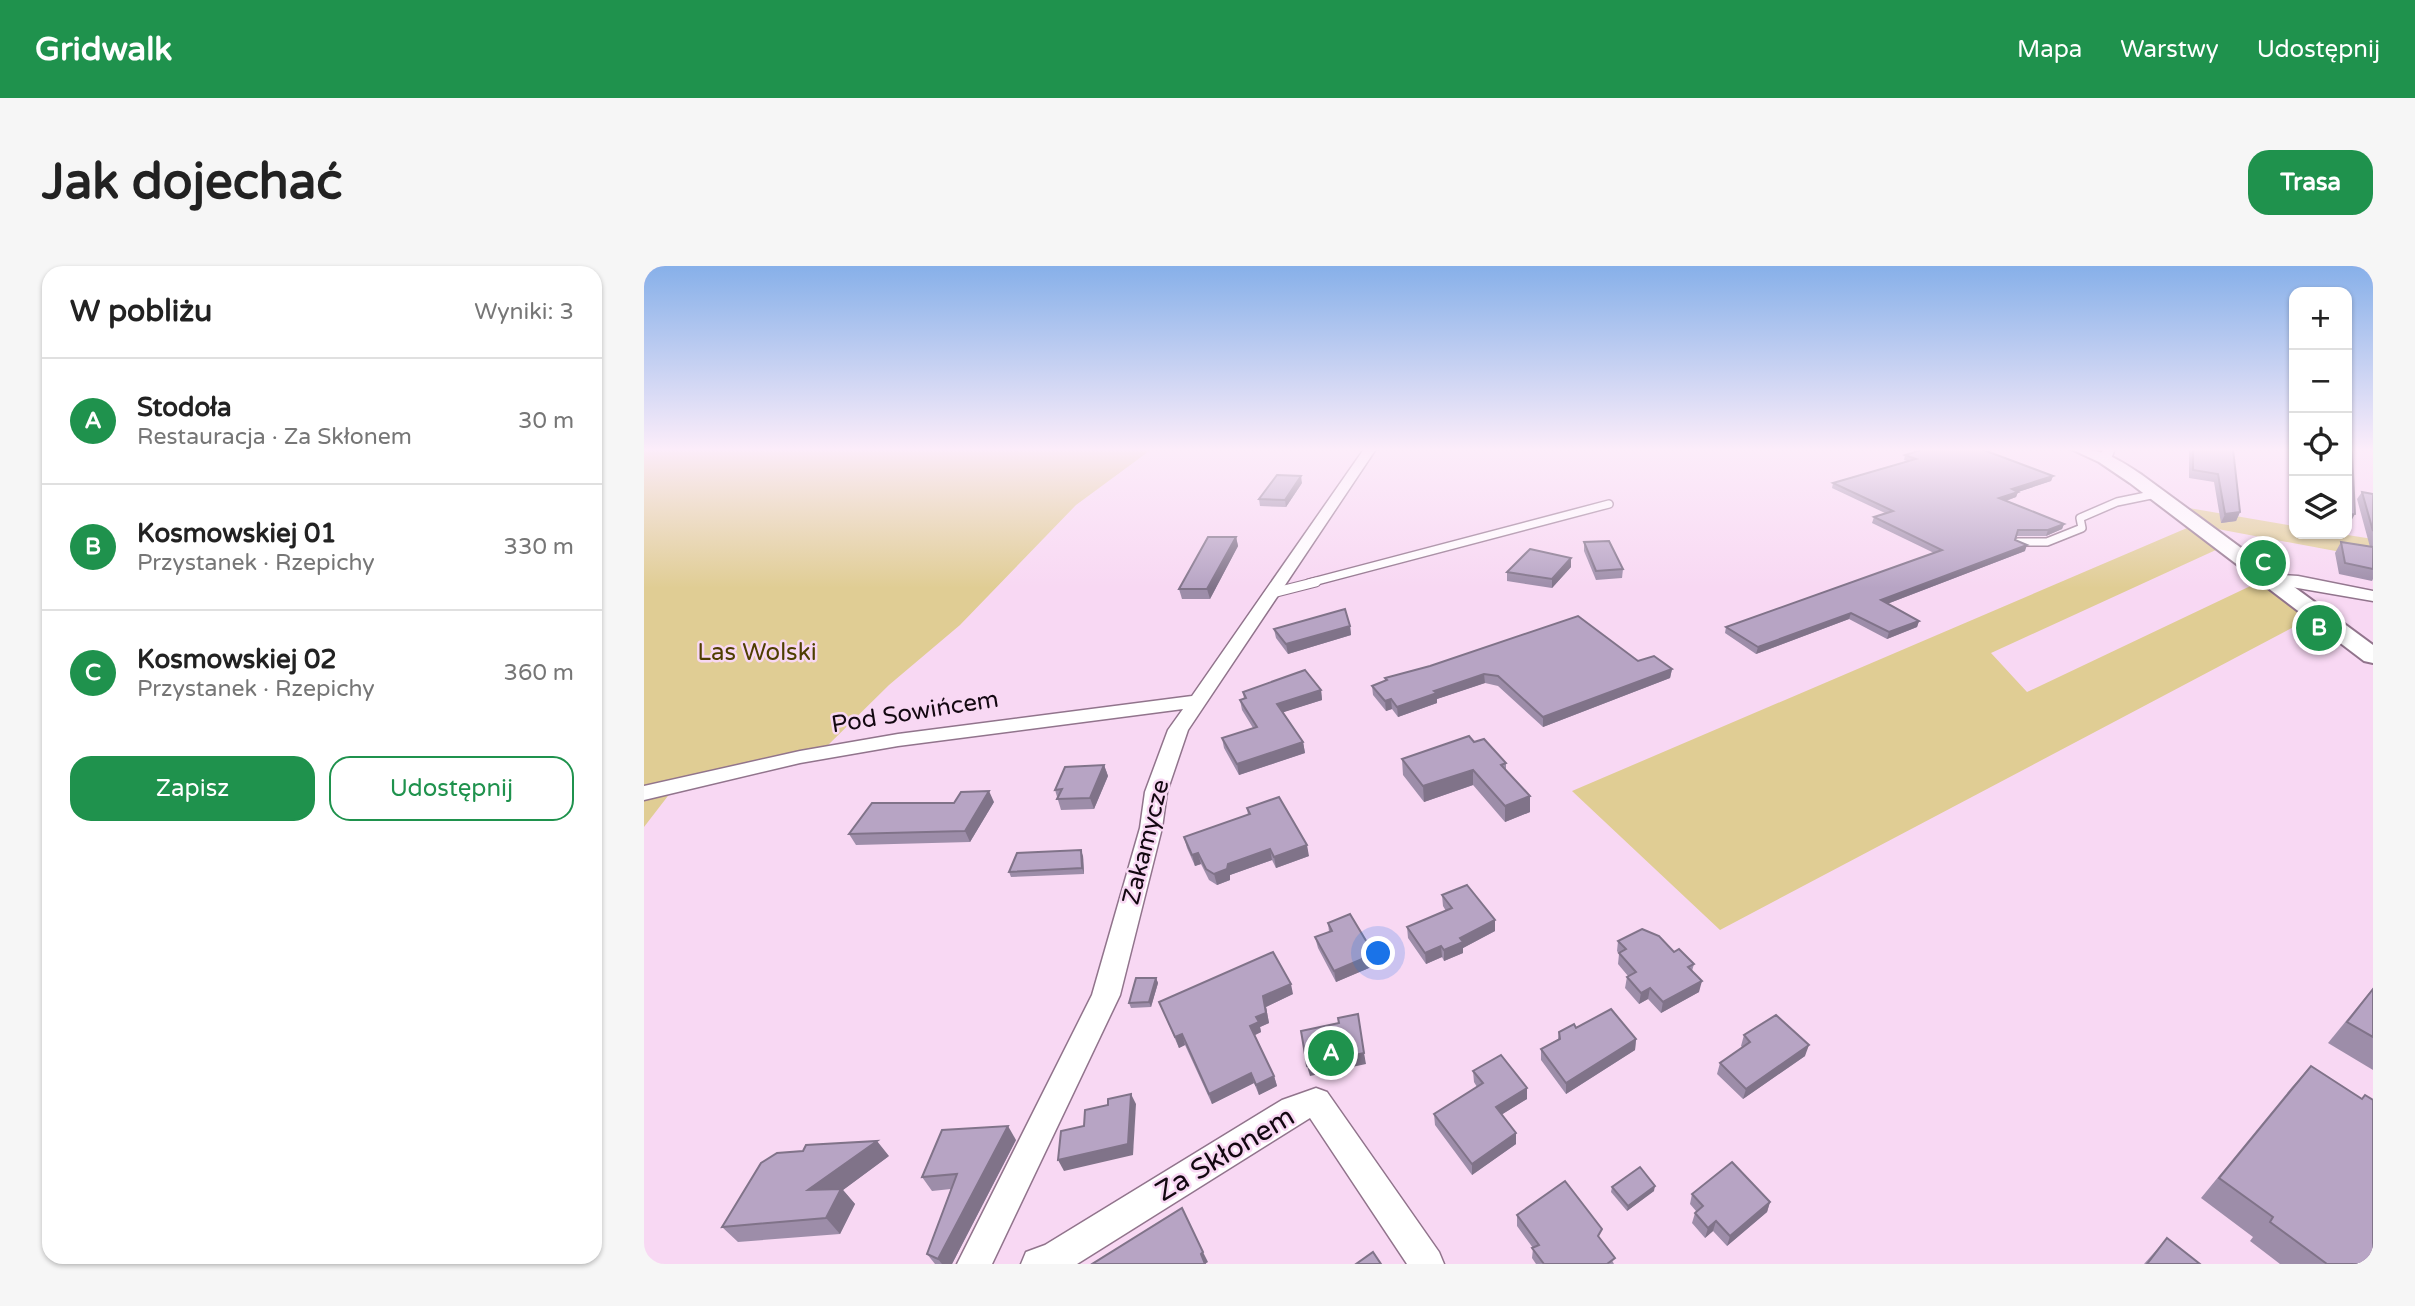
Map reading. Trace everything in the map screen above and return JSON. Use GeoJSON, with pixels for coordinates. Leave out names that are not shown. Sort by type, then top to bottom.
{"type":"FeatureCollection","features":[{"type":"Feature","properties":{"kind":"street","name":"Zakamycze"},"geometry":{"type":"LineString","coordinates":[[974,1264],[1106,995],[1151,828],[1156,792],[1178,730],[1338,496]]}},
{"type":"Feature","properties":{"kind":"street"},"geometry":{"type":"LineString","coordinates":[[2158,496],[2373,656]]}},
{"type":"Feature","properties":{"kind":"street"},"geometry":{"type":"LineString","coordinates":[[2269,579],[2298,581],[2373,596]]}},
{"type":"Feature","properties":{"kind":"street","name":"Pod Sowińcem"},"geometry":{"type":"LineString","coordinates":[[644,793],[800,757],[898,740],[1197,701]]}},
{"type":"Feature","properties":{"kind":"street","name":"Za Skłonem"},"geometry":{"type":"LineString","coordinates":[[1038,1264],[1051,1261],[1293,1110],[1316,1102],[1427,1264]]}},
{"type":"Feature","properties":{"kind":"lane"},"geometry":{"type":"LineString","coordinates":[[2018,542],[2047,542],[2082,528],[2080,519],[2087,514],[2146,496]]}},
{"type":"Feature","properties":{"kind":"lane"},"geometry":{"type":"LineString","coordinates":[[1269,594],[1609,504]]}},
{"type":"Feature","properties":{"kind":"green space","name":"Las Wolski"},"geometry":{"type":"Polygon","coordinates":[[[644,496],[1089,496],[1076,505],[960,625],[889,685],[822,751],[671,792],[644,827],[644,496]]]}},
{"type":"Feature","properties":{"kind":"green space"},"geometry":{"type":"Polygon","coordinates":[[[2183,507],[2289,525],[2289,539],[2352,539],[2352,536],[2373,539],[2373,558],[2207,527],[2183,507]]]}},
{"type":"Feature","properties":{"kind":"green space"},"geometry":{"type":"Polygon","coordinates":[[[2187,528],[2218,549],[1991,653],[2027,692],[2261,581],[2307,620],[1720,930],[1572,791],[2187,528]]]}},
{"type":"Feature","properties":{"kind":"building"},"geometry":{"type":"Polygon","coordinates":[[[1262,496],[1288,496],[1285,500],[1259,499],[1262,496]]]}},
{"type":"Feature","properties":{"kind":"building"},"geometry":{"type":"Polygon","coordinates":[[[1860,496],[2007,496],[1999,498],[2064,524],[2048,530],[2018,530],[2015,540],[2027,545],[1881,600],[1919,621],[1889,632],[1851,613],[1758,647],[1726,627],[1942,550],[1874,517],[1893,511],[1860,496]]]}},
{"type":"Feature","properties":{"kind":"building"},"geometry":{"type":"Polygon","coordinates":[[[2222,496],[2238,496],[2240,512],[2225,514],[2222,496]]]}},
{"type":"Feature","properties":{"kind":"building"},"geometry":{"type":"Polygon","coordinates":[[[2352,496],[2354,496],[2355,514],[2352,514],[2352,496]]]}},
{"type":"Feature","properties":{"kind":"building"},"geometry":{"type":"Polygon","coordinates":[[[2363,496],[2373,496],[2373,531],[2363,496]]]}},
{"type":"Feature","properties":{"kind":"building"},"geometry":{"type":"Polygon","coordinates":[[[1208,537],[1236,537],[1207,589],[1179,589],[1208,537]]]}},
{"type":"Feature","properties":{"kind":"building"},"geometry":{"type":"Polygon","coordinates":[[[1609,541],[1623,569],[1596,571],[1584,542],[1609,541]]]}},
{"type":"Feature","properties":{"kind":"building"},"geometry":{"type":"Polygon","coordinates":[[[2341,542],[2373,547],[2373,569],[2345,563],[2341,542]]]}},
{"type":"Feature","properties":{"kind":"building"},"geometry":{"type":"Polygon","coordinates":[[[1530,549],[1571,558],[1552,579],[1507,572],[1530,549]]]}},
{"type":"Feature","properties":{"kind":"building"},"geometry":{"type":"Polygon","coordinates":[[[1345,609],[1350,626],[1286,644],[1274,629],[1345,609]]]}},
{"type":"Feature","properties":{"kind":"building"},"geometry":{"type":"Polygon","coordinates":[[[1578,616],[1638,661],[1654,656],[1672,669],[1543,717],[1498,676],[1484,674],[1397,707],[1391,699],[1385,701],[1372,686],[1387,680],[1385,678],[1430,666],[1578,616]]]}},
{"type":"Feature","properties":{"kind":"building"},"geometry":{"type":"Polygon","coordinates":[[[1305,670],[1321,690],[1277,704],[1303,742],[1237,764],[1222,738],[1257,727],[1240,700],[1246,698],[1243,692],[1305,670]]]}},
{"type":"Feature","properties":{"kind":"building"},"geometry":{"type":"Polygon","coordinates":[[[1469,736],[1474,742],[1484,739],[1506,763],[1501,765],[1530,796],[1505,806],[1473,770],[1423,786],[1402,759],[1469,736]]]}},
{"type":"Feature","properties":{"kind":"building"},"geometry":{"type":"Polygon","coordinates":[[[1104,765],[1090,798],[1057,799],[1062,789],[1055,790],[1065,767],[1104,765]]]}},
{"type":"Feature","properties":{"kind":"building"},"geometry":{"type":"Polygon","coordinates":[[[989,791],[965,831],[849,834],[872,803],[954,803],[961,792],[989,791]]]}},
{"type":"Feature","properties":{"kind":"building"},"geometry":{"type":"Polygon","coordinates":[[[1279,797],[1307,845],[1274,857],[1270,849],[1228,864],[1227,869],[1214,874],[1206,869],[1198,853],[1192,855],[1184,837],[1250,814],[1247,808],[1279,797]]]}},
{"type":"Feature","properties":{"kind":"building"},"geometry":{"type":"Polygon","coordinates":[[[1081,850],[1082,868],[1009,872],[1017,853],[1081,850]]]}},
{"type":"Feature","properties":{"kind":"building"},"geometry":{"type":"Polygon","coordinates":[[[1467,885],[1495,920],[1460,938],[1463,942],[1444,950],[1441,946],[1425,953],[1407,927],[1452,908],[1442,895],[1467,885]]]}},
{"type":"Feature","properties":{"kind":"building"},"geometry":{"type":"Polygon","coordinates":[[[1350,914],[1374,954],[1334,971],[1315,937],[1332,931],[1328,923],[1350,914]]]}},
{"type":"Feature","properties":{"kind":"building"},"geometry":{"type":"Polygon","coordinates":[[[1642,929],[1659,936],[1674,952],[1679,949],[1694,964],[1688,967],[1702,981],[1663,1002],[1650,988],[1641,993],[1627,977],[1636,972],[1619,953],[1626,949],[1618,941],[1642,929]]]}},
{"type":"Feature","properties":{"kind":"building"},"geometry":{"type":"Polygon","coordinates":[[[1273,952],[1291,984],[1263,996],[1266,1013],[1256,1017],[1259,1022],[1250,1026],[1274,1076],[1256,1085],[1251,1073],[1209,1094],[1182,1034],[1175,1037],[1159,1002],[1273,952]]]}},
{"type":"Feature","properties":{"kind":"building"},"geometry":{"type":"Polygon","coordinates":[[[1136,978],[1156,978],[1149,1002],[1129,1003],[1136,978]]]}},
{"type":"Feature","properties":{"kind":"building"},"geometry":{"type":"Polygon","coordinates":[[[2373,989],[2373,1037],[2347,1022],[2373,989]]]}},
{"type":"Feature","properties":{"kind":"building"},"geometry":{"type":"Polygon","coordinates":[[[1611,1009],[1636,1039],[1566,1083],[1541,1049],[1560,1039],[1559,1032],[1574,1024],[1576,1028],[1611,1009]]]}},
{"type":"Feature","properties":{"kind":"building"},"geometry":{"type":"Polygon","coordinates":[[[1358,1014],[1364,1053],[1307,1066],[1301,1031],[1339,1023],[1338,1018],[1358,1014]]]}},
{"type":"Feature","properties":{"kind":"building"},"geometry":{"type":"Polygon","coordinates":[[[1776,1015],[1809,1045],[1746,1089],[1720,1063],[1750,1042],[1744,1035],[1776,1015]]]}},
{"type":"Feature","properties":{"kind":"building"},"geometry":{"type":"Polygon","coordinates":[[[1501,1055],[1527,1088],[1496,1107],[1516,1133],[1472,1164],[1434,1114],[1483,1083],[1473,1071],[1501,1055]]]}},
{"type":"Feature","properties":{"kind":"building"},"geometry":{"type":"Polygon","coordinates":[[[2311,1066],[2362,1099],[2365,1095],[2373,1100],[2373,1264],[2327,1264],[2270,1222],[2273,1217],[2219,1178],[2311,1066]]]}},
{"type":"Feature","properties":{"kind":"building"},"geometry":{"type":"Polygon","coordinates":[[[1131,1094],[1128,1144],[1058,1160],[1061,1131],[1084,1126],[1085,1110],[1108,1105],[1108,1099],[1131,1094]]]}},
{"type":"Feature","properties":{"kind":"building"},"geometry":{"type":"Polygon","coordinates":[[[1008,1126],[938,1259],[927,1254],[957,1174],[922,1177],[942,1130],[1008,1126]]]}},
{"type":"Feature","properties":{"kind":"building"},"geometry":{"type":"Polygon","coordinates":[[[877,1141],[808,1190],[841,1189],[826,1218],[722,1227],[761,1163],[777,1153],[803,1151],[806,1145],[877,1141]]]}},
{"type":"Feature","properties":{"kind":"building"},"geometry":{"type":"Polygon","coordinates":[[[1732,1162],[1770,1202],[1730,1236],[1716,1221],[1708,1228],[1695,1213],[1703,1206],[1692,1194],[1732,1162]]]}},
{"type":"Feature","properties":{"kind":"building"},"geometry":{"type":"Polygon","coordinates":[[[1640,1167],[1655,1186],[1628,1206],[1612,1187],[1640,1167]]]}},
{"type":"Feature","properties":{"kind":"building"},"geometry":{"type":"Polygon","coordinates":[[[1565,1181],[1602,1229],[1598,1236],[1615,1258],[1607,1264],[1544,1264],[1532,1248],[1539,1245],[1517,1215],[1565,1181]]]}},
{"type":"Feature","properties":{"kind":"building"},"geometry":{"type":"Polygon","coordinates":[[[1182,1208],[1203,1252],[1201,1254],[1205,1264],[1092,1264],[1182,1208]]]}},
{"type":"Feature","properties":{"kind":"building"},"geometry":{"type":"Polygon","coordinates":[[[2167,1238],[2200,1264],[2147,1264],[2167,1238]]]}},
{"type":"Feature","properties":{"kind":"building"},"geometry":{"type":"Polygon","coordinates":[[[1373,1252],[1381,1264],[1356,1264],[1373,1252]]]}},
{"type":"Feature","properties":{"kind":"place","name":"Kosmowskiej 02"},"geometry":{"type":"Point","coordinates":[2263,563]}},
{"type":"Feature","properties":{"kind":"place","name":"Kosmowskiej 01"},"geometry":{"type":"Point","coordinates":[2319,628]}},
{"type":"Feature","properties":{"kind":"place","name":"Stodoła"},"geometry":{"type":"Point","coordinates":[1331,1053]}}]}
